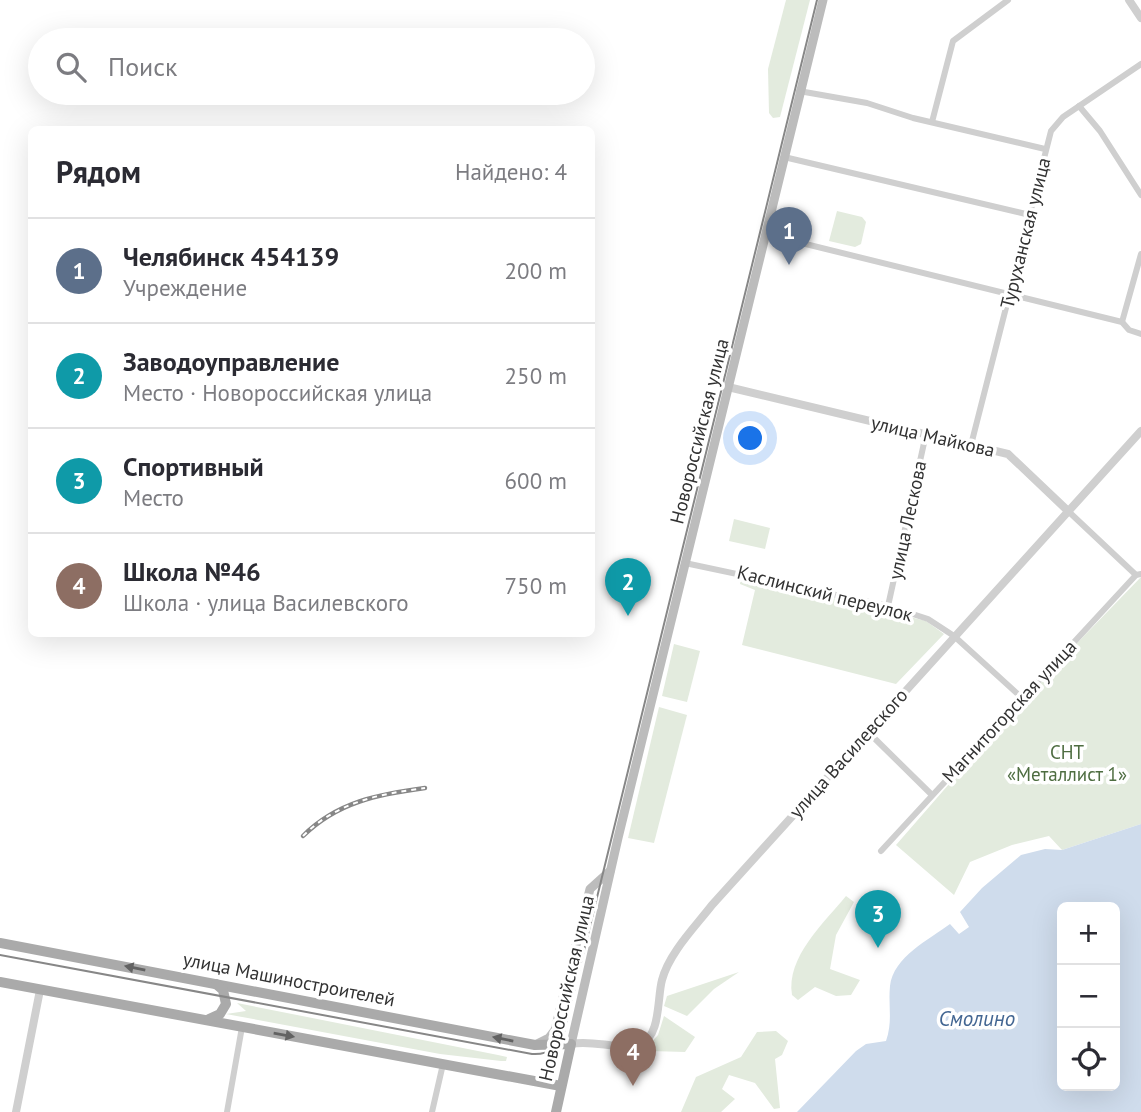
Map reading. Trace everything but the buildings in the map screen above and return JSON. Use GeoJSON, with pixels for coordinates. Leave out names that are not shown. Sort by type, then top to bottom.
{"type":"FeatureCollection","features":[{"type":"Feature","properties":{"kind":"main road","name":"Новороссийская улица"},"geometry":{"type":"LineString","coordinates":[[556,1112],[610,871],[823,0]]}},
{"type":"Feature","properties":{"kind":"main road","name":"Новороссийская улица"},"geometry":{"type":"LineString","coordinates":[[535,1045],[554,1032],[590,890],[610,871]]}},
{"type":"Feature","properties":{"kind":"main road","name":"улица Машиностроителей"},"geometry":{"type":"LineString","coordinates":[[0,943],[535,1045],[571,1044]]}},
{"type":"Feature","properties":{"kind":"main road"},"geometry":{"type":"LineString","coordinates":[[0,982],[561,1086]]}},
{"type":"Feature","properties":{"kind":"main road"},"geometry":{"type":"LineString","coordinates":[[208,1020],[220,1014],[226,1004],[223,990],[215,983]]}},
{"type":"Feature","properties":{"kind":"street"},"geometry":{"type":"LineString","coordinates":[[932,122],[953,41],[1008,0]]}},
{"type":"Feature","properties":{"kind":"street"},"geometry":{"type":"LineString","coordinates":[[1129,0],[1141,18]]}},
{"type":"Feature","properties":{"kind":"street","name":"Туруханская улица"},"geometry":{"type":"LineString","coordinates":[[971,444],[1045,149],[1056,122],[1141,64]]}},
{"type":"Feature","properties":{"kind":"street"},"geometry":{"type":"LineString","coordinates":[[799,91],[867,103],[1025,147],[1045,149]]}},
{"type":"Feature","properties":{"kind":"street"},"geometry":{"type":"LineString","coordinates":[[1079,106],[1100,131],[1141,195]]}},
{"type":"Feature","properties":{"kind":"street"},"geometry":{"type":"LineString","coordinates":[[783,157],[1030,215]]}},
{"type":"Feature","properties":{"kind":"street"},"geometry":{"type":"LineString","coordinates":[[765,234],[1122,322],[1129,330],[1141,334]]}},
{"type":"Feature","properties":{"kind":"street"},"geometry":{"type":"LineString","coordinates":[[1122,322],[1141,254]]}},
{"type":"Feature","properties":{"kind":"street","name":"улица Майкова"},"geometry":{"type":"LineString","coordinates":[[727,387],[971,444],[1014,458],[1139,575]]}},
{"type":"Feature","properties":{"kind":"street","name":"улица Василевского"},"geometry":{"type":"LineString","coordinates":[[571,1044],[589,1041],[634,1045],[647,1040],[654,1024],[662,979],[672,958],[728,887],[1141,431]]}},
{"type":"Feature","properties":{"kind":"street","name":"улица Лескова"},"geometry":{"type":"LineString","coordinates":[[888,606],[926,434]]}},
{"type":"Feature","properties":{"kind":"street","name":"Каслинский переулок"},"geometry":{"type":"LineString","coordinates":[[685,563],[888,606],[928,619],[954,636],[1021,697]]}},
{"type":"Feature","properties":{"kind":"street","name":"Магнитогорская улица"},"geometry":{"type":"LineString","coordinates":[[881,851],[1021,697],[1139,575]]}},
{"type":"Feature","properties":{"kind":"street"},"geometry":{"type":"LineString","coordinates":[[867,732],[932,794]]}},
{"type":"Feature","properties":{"kind":"street"},"geometry":{"type":"LineString","coordinates":[[16,1112],[40,990]]}},
{"type":"Feature","properties":{"kind":"street"},"geometry":{"type":"LineString","coordinates":[[227,1112],[242,1027]]}},
{"type":"Feature","properties":{"kind":"street"},"geometry":{"type":"LineString","coordinates":[[432,1112],[443,1064]]}},
{"type":"Feature","properties":{"kind":"green space"},"geometry":{"type":"Polygon","coordinates":[[[786,0],[810,0],[780,117],[773,118],[769,113],[768,69],[786,0]]]}},
{"type":"Feature","properties":{"kind":"green space"},"geometry":{"type":"Polygon","coordinates":[[[837,211],[862,217],[866,222],[861,244],[855,247],[829,241],[837,211]]]}},
{"type":"Feature","properties":{"kind":"green space"},"geometry":{"type":"Polygon","coordinates":[[[734,519],[770,528],[765,549],[729,541],[734,519]]]}},
{"type":"Feature","properties":{"kind":"green space"},"geometry":{"type":"Polygon","coordinates":[[[741,575],[926,621],[944,634],[896,684],[742,645],[755,590],[740,584],[741,575]]]}},
{"type":"Feature","properties":{"kind":"green space","name":"СНТ «Металлист 1»"},"geometry":{"type":"Polygon","coordinates":[[[1141,577],[1141,824],[1062,850],[1049,836],[1012,845],[970,862],[954,895],[896,845],[1023,699],[1141,577]]]}},
{"type":"Feature","properties":{"kind":"green space"},"geometry":{"type":"Polygon","coordinates":[[[674,644],[700,651],[687,702],[662,696],[674,644]]]}},
{"type":"Feature","properties":{"kind":"green space"},"geometry":{"type":"Polygon","coordinates":[[[659,707],[687,715],[654,843],[628,838],[659,707]]]}},
{"type":"Feature","properties":{"kind":"green space"},"geometry":{"type":"Polygon","coordinates":[[[846,896],[854,902],[836,935],[830,969],[860,980],[851,995],[836,996],[815,987],[798,1000],[792,995],[792,981],[801,954],[808,941],[846,896]]]}},
{"type":"Feature","properties":{"kind":"green space"},"geometry":{"type":"Polygon","coordinates":[[[739,972],[714,989],[687,1016],[664,1006],[667,996],[739,972]]]}},
{"type":"Feature","properties":{"kind":"green space"},"geometry":{"type":"Polygon","coordinates":[[[237,1003],[507,1057],[506,1061],[501,1061],[440,1054],[226,1014],[246,1011],[237,1003]]]}},
{"type":"Feature","properties":{"kind":"green space"},"geometry":{"type":"Polygon","coordinates":[[[664,1016],[695,1037],[685,1052],[650,1051],[649,1045],[658,1035],[664,1016]]]}},
{"type":"Feature","properties":{"kind":"green space"},"geometry":{"type":"Polygon","coordinates":[[[776,1031],[788,1041],[782,1055],[775,1059],[780,1108],[774,1109],[755,1083],[729,1075],[722,1089],[735,1099],[721,1112],[681,1112],[696,1077],[741,1057],[757,1032],[776,1031]]]}},
{"type":"Feature","properties":{"kind":"water","name":"Смолино"},"geometry":{"type":"Polygon","coordinates":[[[1141,824],[1141,1112],[797,1112],[856,1051],[866,1044],[886,1041],[890,1020],[890,986],[898,966],[905,958],[950,924],[959,934],[969,927],[960,912],[982,888],[1021,855],[1045,849],[1062,850],[1141,824]]]}},
{"type":"Feature","properties":{"kind":"tram line"},"geometry":{"type":"LineString","coordinates":[[0,955],[532,1054],[548,1052],[556,1046],[564,1032],[817,0]]}},
{"type":"Feature","properties":{"kind":"railway"},"geometry":{"type":"LineString","coordinates":[[303,836],[316,824],[344,807],[391,793],[425,788]]}},
{"type":"Feature","properties":{"kind":"place","name":"Челябинск 454139"},"geometry":{"type":"Point","coordinates":[789,265]}},
{"type":"Feature","properties":{"kind":"place","name":"Заводоуправление"},"geometry":{"type":"Point","coordinates":[628,616]}},
{"type":"Feature","properties":{"kind":"place","name":"Спортивный"},"geometry":{"type":"Point","coordinates":[878,948]}},
{"type":"Feature","properties":{"kind":"place","name":"Школа №46"},"geometry":{"type":"Point","coordinates":[633,1086]}}]}
